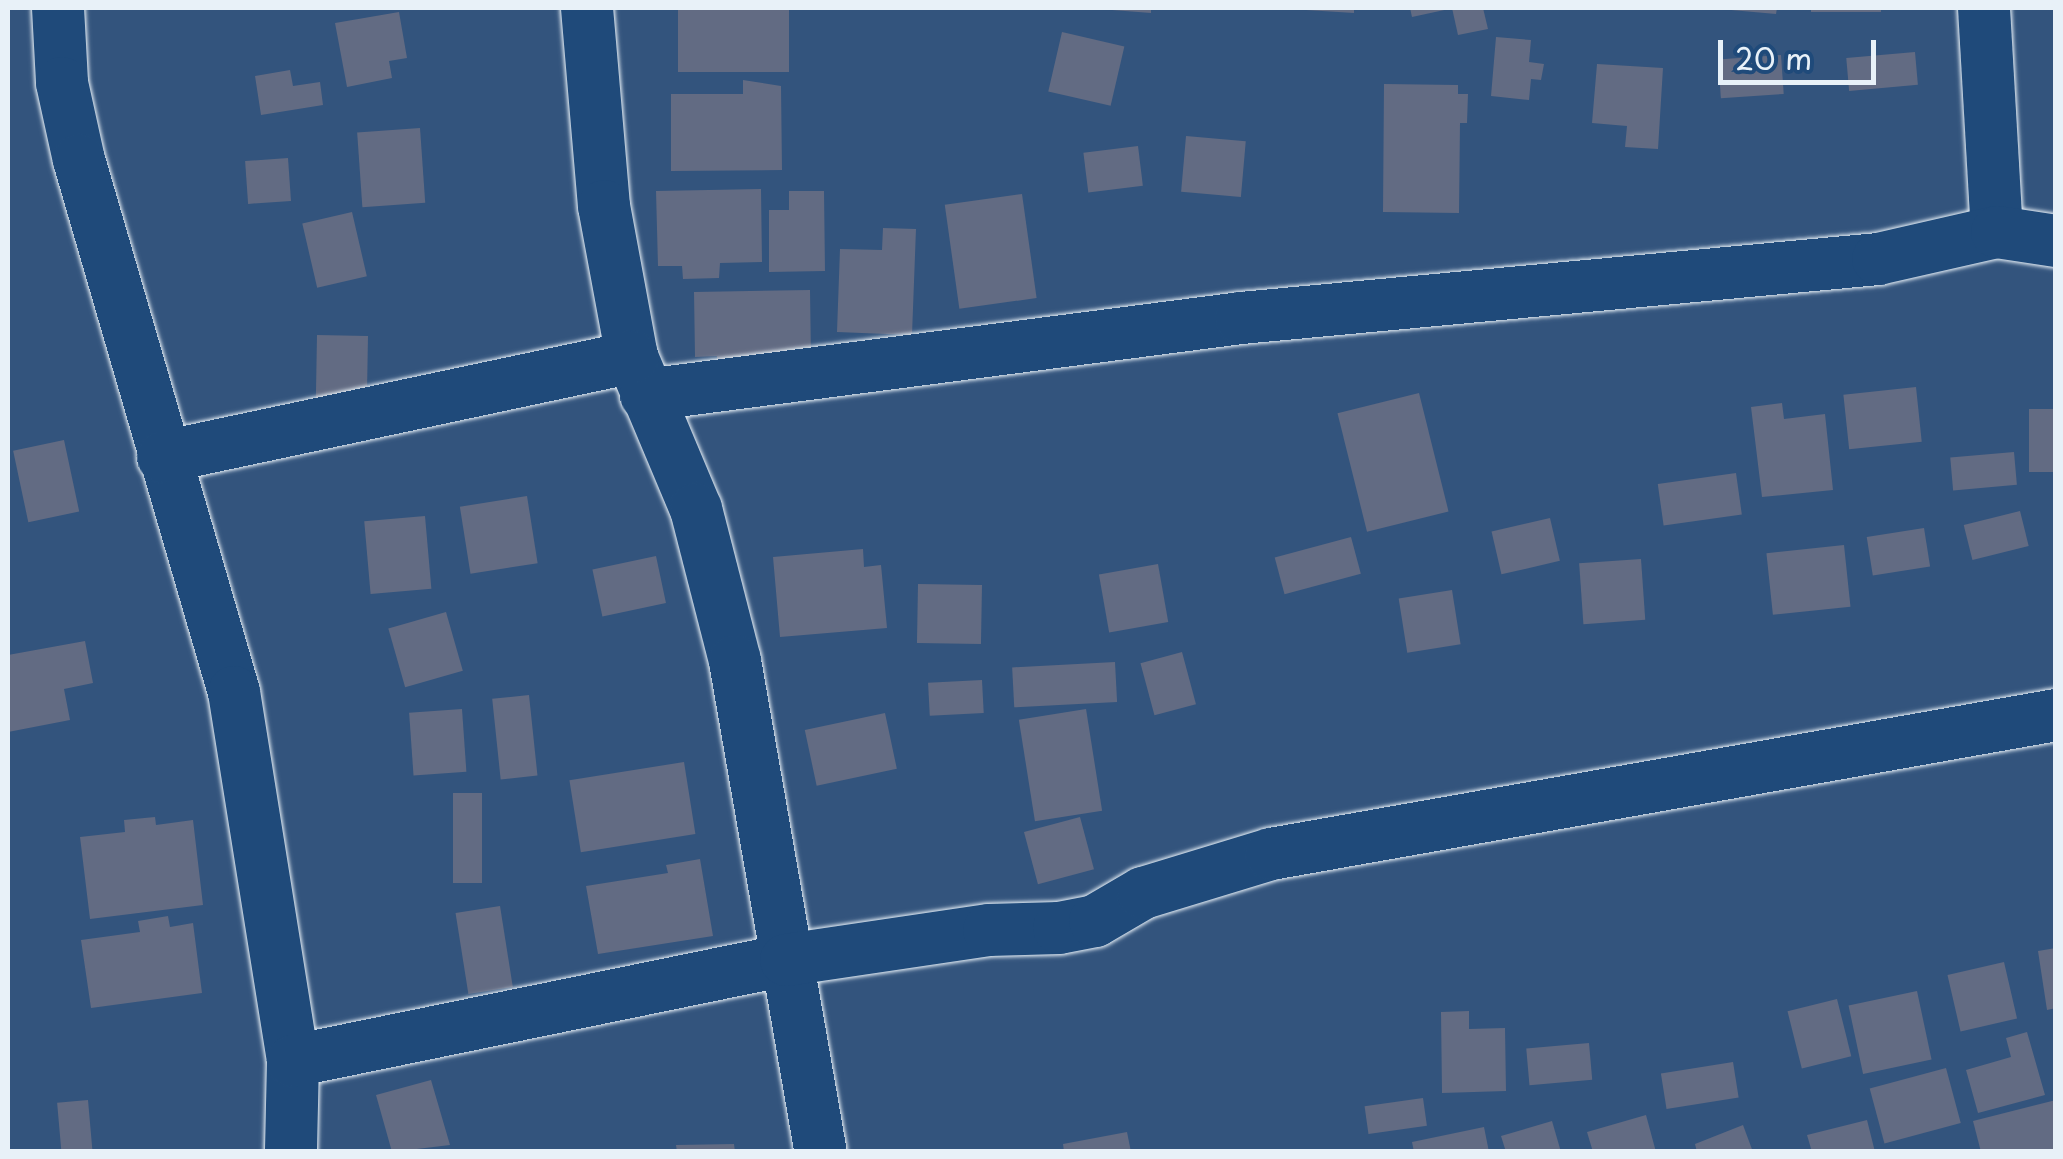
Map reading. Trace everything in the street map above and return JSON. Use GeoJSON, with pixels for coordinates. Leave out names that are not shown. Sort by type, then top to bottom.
{"type":"FeatureCollection","features":[{"type":"Feature","properties":{"kind":"street"},"geometry":{"type":"LineString","coordinates":[[58,8],[62,83],[80,160],[163,458],[234,692],[293,1061],[290,1152]]}},
{"type":"Feature","properties":{"kind":"street"},"geometry":{"type":"LineString","coordinates":[[587,8],[604,206],[639,376],[696,508],[735,661],[821,1152]]}},
{"type":"Feature","properties":{"kind":"street"},"geometry":{"type":"LineString","coordinates":[[1984,8],[1998,232]]}},
{"type":"Feature","properties":{"kind":"street"},"geometry":{"type":"LineString","coordinates":[[163,458],[639,376],[1878,259],[1998,232],[2056,240]]}},
{"type":"Feature","properties":{"kind":"street"},"geometry":{"type":"LineString","coordinates":[[293,1061],[786,960],[990,930],[1059,928],[1095,921],[1142,893],[1271,854],[2056,715]]}},
{"type":"Feature","properties":{"kind":"building"},"geometry":{"type":"Polygon","coordinates":[[[678,8],[789,8],[789,72],[678,72],[678,8]]]}},
{"type":"Feature","properties":{"kind":"building"},"geometry":{"type":"Polygon","coordinates":[[[1151,8],[1151,13],[1112,10],[1151,8]]]}},
{"type":"Feature","properties":{"kind":"building"},"geometry":{"type":"Polygon","coordinates":[[[1354,8],[1354,13],[1306,10],[1354,8]]]}},
{"type":"Feature","properties":{"kind":"building"},"geometry":{"type":"Polygon","coordinates":[[[1410,8],[1449,8],[1449,9],[1412,17],[1410,8]]]}},
{"type":"Feature","properties":{"kind":"building"},"geometry":{"type":"Polygon","coordinates":[[[1452,8],[1483,8],[1488,29],[1458,35],[1452,8]]]}},
{"type":"Feature","properties":{"kind":"building"},"geometry":{"type":"Polygon","coordinates":[[[1731,8],[1777,8],[1776,14],[1731,8]]]}},
{"type":"Feature","properties":{"kind":"building"},"geometry":{"type":"Polygon","coordinates":[[[1811,8],[1881,8],[1881,12],[1811,12],[1811,8]]]}},
{"type":"Feature","properties":{"kind":"building"},"geometry":{"type":"Polygon","coordinates":[[[399,12],[407,58],[389,61],[392,78],[347,87],[335,23],[399,12]]]}},
{"type":"Feature","properties":{"kind":"building"},"geometry":{"type":"Polygon","coordinates":[[[1062,32],[1124,46],[1111,106],[1048,91],[1062,32]]]}},
{"type":"Feature","properties":{"kind":"building"},"geometry":{"type":"Polygon","coordinates":[[[1496,37],[1531,40],[1529,62],[1544,64],[1541,80],[1531,79],[1529,100],[1491,96],[1496,37]]]}},
{"type":"Feature","properties":{"kind":"building"},"geometry":{"type":"Polygon","coordinates":[[[1915,52],[1918,85],[1849,91],[1846,58],[1915,52]]]}},
{"type":"Feature","properties":{"kind":"building"},"geometry":{"type":"Polygon","coordinates":[[[1781,55],[1784,94],[1721,98],[1718,59],[1781,55]]]}},
{"type":"Feature","properties":{"kind":"building"},"geometry":{"type":"Polygon","coordinates":[[[1597,64],[1663,68],[1658,149],[1625,147],[1627,126],[1592,123],[1597,64]]]}},
{"type":"Feature","properties":{"kind":"building"},"geometry":{"type":"Polygon","coordinates":[[[290,70],[293,86],[320,82],[323,105],[261,115],[255,76],[290,70]]]}},
{"type":"Feature","properties":{"kind":"building"},"geometry":{"type":"Polygon","coordinates":[[[743,80],[781,86],[782,170],[671,171],[671,94],[743,94],[743,80]]]}},
{"type":"Feature","properties":{"kind":"building"},"geometry":{"type":"Polygon","coordinates":[[[1384,84],[1458,85],[1458,94],[1468,94],[1467,123],[1460,123],[1459,213],[1383,212],[1384,84]]]}},
{"type":"Feature","properties":{"kind":"building"},"geometry":{"type":"Polygon","coordinates":[[[420,128],[425,203],[362,207],[357,132],[420,128]]]}},
{"type":"Feature","properties":{"kind":"building"},"geometry":{"type":"Polygon","coordinates":[[[1186,136],[1246,141],[1241,197],[1181,192],[1186,136]]]}},
{"type":"Feature","properties":{"kind":"building"},"geometry":{"type":"Polygon","coordinates":[[[1138,146],[1143,186],[1088,192],[1083,153],[1138,146]]]}},
{"type":"Feature","properties":{"kind":"building"},"geometry":{"type":"Polygon","coordinates":[[[288,158],[291,201],[248,204],[245,161],[288,158]]]}},
{"type":"Feature","properties":{"kind":"building"},"geometry":{"type":"Polygon","coordinates":[[[761,189],[762,262],[720,263],[719,278],[683,279],[682,266],[658,266],[656,191],[761,189]]]}},
{"type":"Feature","properties":{"kind":"building"},"geometry":{"type":"Polygon","coordinates":[[[789,191],[824,191],[825,271],[769,272],[769,210],[789,210],[789,191]]]}},
{"type":"Feature","properties":{"kind":"building"},"geometry":{"type":"Polygon","coordinates":[[[1022,194],[1037,298],[959,309],[945,205],[1022,194]]]}},
{"type":"Feature","properties":{"kind":"building"},"geometry":{"type":"Polygon","coordinates":[[[352,212],[367,276],[317,288],[302,223],[352,212]]]}},
{"type":"Feature","properties":{"kind":"building"},"geometry":{"type":"Polygon","coordinates":[[[883,228],[916,229],[912,335],[837,332],[840,249],[882,250],[883,228]]]}},
{"type":"Feature","properties":{"kind":"building"},"geometry":{"type":"Polygon","coordinates":[[[810,290],[811,358],[717,372],[717,356],[695,357],[694,292],[810,290]]]}},
{"type":"Feature","properties":{"kind":"building"},"geometry":{"type":"Polygon","coordinates":[[[317,335],[368,336],[367,413],[316,412],[317,335]]]}},
{"type":"Feature","properties":{"kind":"building"},"geometry":{"type":"Polygon","coordinates":[[[1916,387],[1922,442],[1849,449],[1843,395],[1916,387]]]}},
{"type":"Feature","properties":{"kind":"building"},"geometry":{"type":"Polygon","coordinates":[[[1419,393],[1449,511],[1367,532],[1337,413],[1419,393]]]}},
{"type":"Feature","properties":{"kind":"building"},"geometry":{"type":"Polygon","coordinates":[[[1782,403],[1784,419],[1825,414],[1833,490],[1762,497],[1751,407],[1782,403]]]}},
{"type":"Feature","properties":{"kind":"building"},"geometry":{"type":"Polygon","coordinates":[[[2029,409],[2056,409],[2056,472],[2029,472],[2029,409]]]}},
{"type":"Feature","properties":{"kind":"building"},"geometry":{"type":"Polygon","coordinates":[[[64,440],[79,511],[28,522],[13,451],[64,440]]]}},
{"type":"Feature","properties":{"kind":"building"},"geometry":{"type":"Polygon","coordinates":[[[2014,452],[2017,485],[1953,490],[1950,458],[2014,452]]]}},
{"type":"Feature","properties":{"kind":"building"},"geometry":{"type":"Polygon","coordinates":[[[1736,473],[1742,515],[1664,526],[1658,484],[1736,473]]]}},
{"type":"Feature","properties":{"kind":"building"},"geometry":{"type":"Polygon","coordinates":[[[527,496],[538,563],[470,574],[460,507],[527,496]]]}},
{"type":"Feature","properties":{"kind":"building"},"geometry":{"type":"Polygon","coordinates":[[[2020,511],[2029,546],[1972,560],[1964,525],[2020,511]]]}},
{"type":"Feature","properties":{"kind":"building"},"geometry":{"type":"Polygon","coordinates":[[[425,516],[431,589],[371,594],[364,521],[425,516]]]}},
{"type":"Feature","properties":{"kind":"building"},"geometry":{"type":"Polygon","coordinates":[[[1550,518],[1560,561],[1501,574],[1492,531],[1550,518]]]}},
{"type":"Feature","properties":{"kind":"building"},"geometry":{"type":"Polygon","coordinates":[[[1924,528],[1930,567],[1873,576],[1867,537],[1924,528]]]}},
{"type":"Feature","properties":{"kind":"building"},"geometry":{"type":"Polygon","coordinates":[[[1351,537],[1361,574],[1285,594],[1275,557],[1351,537]]]}},
{"type":"Feature","properties":{"kind":"building"},"geometry":{"type":"Polygon","coordinates":[[[1844,545],[1850,607],[1773,615],[1766,553],[1844,545]]]}},
{"type":"Feature","properties":{"kind":"building"},"geometry":{"type":"Polygon","coordinates":[[[863,549],[864,567],[881,565],[887,628],[780,637],[773,557],[863,549]]]}},
{"type":"Feature","properties":{"kind":"building"},"geometry":{"type":"Polygon","coordinates":[[[656,556],[666,603],[602,616],[592,570],[656,556]]]}},
{"type":"Feature","properties":{"kind":"building"},"geometry":{"type":"Polygon","coordinates":[[[1641,559],[1645,620],[1583,624],[1579,563],[1641,559]]]}},
{"type":"Feature","properties":{"kind":"building"},"geometry":{"type":"Polygon","coordinates":[[[1158,564],[1168,622],[1109,633],[1099,574],[1158,564]]]}},
{"type":"Feature","properties":{"kind":"building"},"geometry":{"type":"Polygon","coordinates":[[[918,584],[982,585],[981,644],[917,643],[918,584]]]}},
{"type":"Feature","properties":{"kind":"building"},"geometry":{"type":"Polygon","coordinates":[[[1452,590],[1461,644],[1407,653],[1399,598],[1452,590]]]}},
{"type":"Feature","properties":{"kind":"building"},"geometry":{"type":"Polygon","coordinates":[[[446,612],[463,671],[405,687],[388,629],[446,612]]]}},
{"type":"Feature","properties":{"kind":"building"},"geometry":{"type":"Polygon","coordinates":[[[85,641],[93,683],[64,689],[70,720],[8,732],[8,655],[85,641]]]}},
{"type":"Feature","properties":{"kind":"building"},"geometry":{"type":"Polygon","coordinates":[[[1182,652],[1196,704],[1154,715],[1140,663],[1182,652]]]}},
{"type":"Feature","properties":{"kind":"building"},"geometry":{"type":"Polygon","coordinates":[[[1115,662],[1117,702],[1014,707],[1012,667],[1115,662]]]}},
{"type":"Feature","properties":{"kind":"building"},"geometry":{"type":"Polygon","coordinates":[[[982,680],[984,713],[930,716],[928,683],[982,680]]]}},
{"type":"Feature","properties":{"kind":"building"},"geometry":{"type":"Polygon","coordinates":[[[529,695],[537,776],[501,779],[492,699],[529,695]]]}},
{"type":"Feature","properties":{"kind":"building"},"geometry":{"type":"Polygon","coordinates":[[[462,709],[466,772],[414,776],[409,713],[462,709]]]}},
{"type":"Feature","properties":{"kind":"building"},"geometry":{"type":"Polygon","coordinates":[[[1086,709],[1102,811],[1035,821],[1019,720],[1086,709]]]}},
{"type":"Feature","properties":{"kind":"building"},"geometry":{"type":"Polygon","coordinates":[[[885,713],[897,769],[817,786],[805,730],[885,713]]]}},
{"type":"Feature","properties":{"kind":"building"},"geometry":{"type":"Polygon","coordinates":[[[684,762],[695,834],[581,852],[569,780],[684,762]]]}},
{"type":"Feature","properties":{"kind":"building"},"geometry":{"type":"Polygon","coordinates":[[[453,793],[482,793],[482,883],[453,883],[453,793]]]}},
{"type":"Feature","properties":{"kind":"building"},"geometry":{"type":"Polygon","coordinates":[[[155,817],[156,825],[193,820],[203,905],[90,919],[80,837],[125,832],[124,820],[155,817]]]}},
{"type":"Feature","properties":{"kind":"building"},"geometry":{"type":"Polygon","coordinates":[[[1080,817],[1094,869],[1038,884],[1024,832],[1080,817]]]}},
{"type":"Feature","properties":{"kind":"building"},"geometry":{"type":"Polygon","coordinates":[[[700,859],[713,936],[598,954],[586,886],[668,873],[666,865],[700,859]]]}},
{"type":"Feature","properties":{"kind":"building"},"geometry":{"type":"Polygon","coordinates":[[[500,906],[513,987],[468,994],[456,913],[500,906]]]}},
{"type":"Feature","properties":{"kind":"building"},"geometry":{"type":"Polygon","coordinates":[[[168,916],[170,927],[193,923],[202,993],[91,1008],[81,940],[140,932],[138,921],[168,916]]]}},
{"type":"Feature","properties":{"kind":"building"},"geometry":{"type":"Polygon","coordinates":[[[2056,948],[2056,1008],[2047,1010],[2038,951],[2056,948]]]}},
{"type":"Feature","properties":{"kind":"building"},"geometry":{"type":"Polygon","coordinates":[[[2004,962],[2017,1019],[1961,1032],[1947,975],[2004,962]]]}},
{"type":"Feature","properties":{"kind":"building"},"geometry":{"type":"Polygon","coordinates":[[[1917,991],[1932,1059],[1863,1074],[1849,1006],[1917,991]]]}},
{"type":"Feature","properties":{"kind":"building"},"geometry":{"type":"Polygon","coordinates":[[[1837,999],[1851,1056],[1802,1069],[1788,1011],[1837,999]]]}},
{"type":"Feature","properties":{"kind":"building"},"geometry":{"type":"Polygon","coordinates":[[[1469,1011],[1469,1029],[1505,1028],[1506,1091],[1442,1093],[1441,1012],[1469,1011]]]}},
{"type":"Feature","properties":{"kind":"building"},"geometry":{"type":"Polygon","coordinates":[[[2027,1032],[2045,1095],[1978,1113],[1966,1070],[2011,1057],[2006,1038],[2027,1032]]]}},
{"type":"Feature","properties":{"kind":"building"},"geometry":{"type":"Polygon","coordinates":[[[1589,1043],[1592,1080],[1529,1085],[1526,1048],[1589,1043]]]}},
{"type":"Feature","properties":{"kind":"building"},"geometry":{"type":"Polygon","coordinates":[[[1733,1062],[1739,1098],[1667,1109],[1661,1073],[1733,1062]]]}},
{"type":"Feature","properties":{"kind":"building"},"geometry":{"type":"Polygon","coordinates":[[[1946,1068],[1961,1123],[1884,1144],[1870,1088],[1946,1068]]]}},
{"type":"Feature","properties":{"kind":"building"},"geometry":{"type":"Polygon","coordinates":[[[431,1080],[450,1145],[392,1152],[376,1095],[431,1080]]]}},
{"type":"Feature","properties":{"kind":"building"},"geometry":{"type":"Polygon","coordinates":[[[1423,1098],[1427,1126],[1368,1134],[1365,1106],[1423,1098]]]}},
{"type":"Feature","properties":{"kind":"building"},"geometry":{"type":"Polygon","coordinates":[[[88,1100],[93,1152],[61,1152],[57,1103],[88,1100]]]}},
{"type":"Feature","properties":{"kind":"building"},"geometry":{"type":"Polygon","coordinates":[[[2056,1100],[2056,1152],[1981,1152],[1973,1121],[2056,1100]]]}},
{"type":"Feature","properties":{"kind":"building"},"geometry":{"type":"Polygon","coordinates":[[[1646,1115],[1656,1152],[1593,1152],[1587,1132],[1646,1115]]]}},
{"type":"Feature","properties":{"kind":"building"},"geometry":{"type":"Polygon","coordinates":[[[1867,1120],[1875,1152],[1812,1152],[1807,1135],[1867,1120]]]}},
{"type":"Feature","properties":{"kind":"building"},"geometry":{"type":"Polygon","coordinates":[[[1552,1121],[1561,1152],[1506,1152],[1501,1136],[1552,1121]]]}},
{"type":"Feature","properties":{"kind":"building"},"geometry":{"type":"Polygon","coordinates":[[[1743,1125],[1753,1152],[1697,1152],[1695,1144],[1743,1125]]]}},
{"type":"Feature","properties":{"kind":"building"},"geometry":{"type":"Polygon","coordinates":[[[1484,1127],[1489,1152],[1414,1152],[1412,1142],[1484,1127]]]}},
{"type":"Feature","properties":{"kind":"building"},"geometry":{"type":"Polygon","coordinates":[[[1127,1132],[1131,1152],[1064,1152],[1063,1144],[1127,1132]]]}},
{"type":"Feature","properties":{"kind":"building"},"geometry":{"type":"Polygon","coordinates":[[[734,1144],[735,1152],[677,1152],[676,1145],[734,1144]]]}}]}
